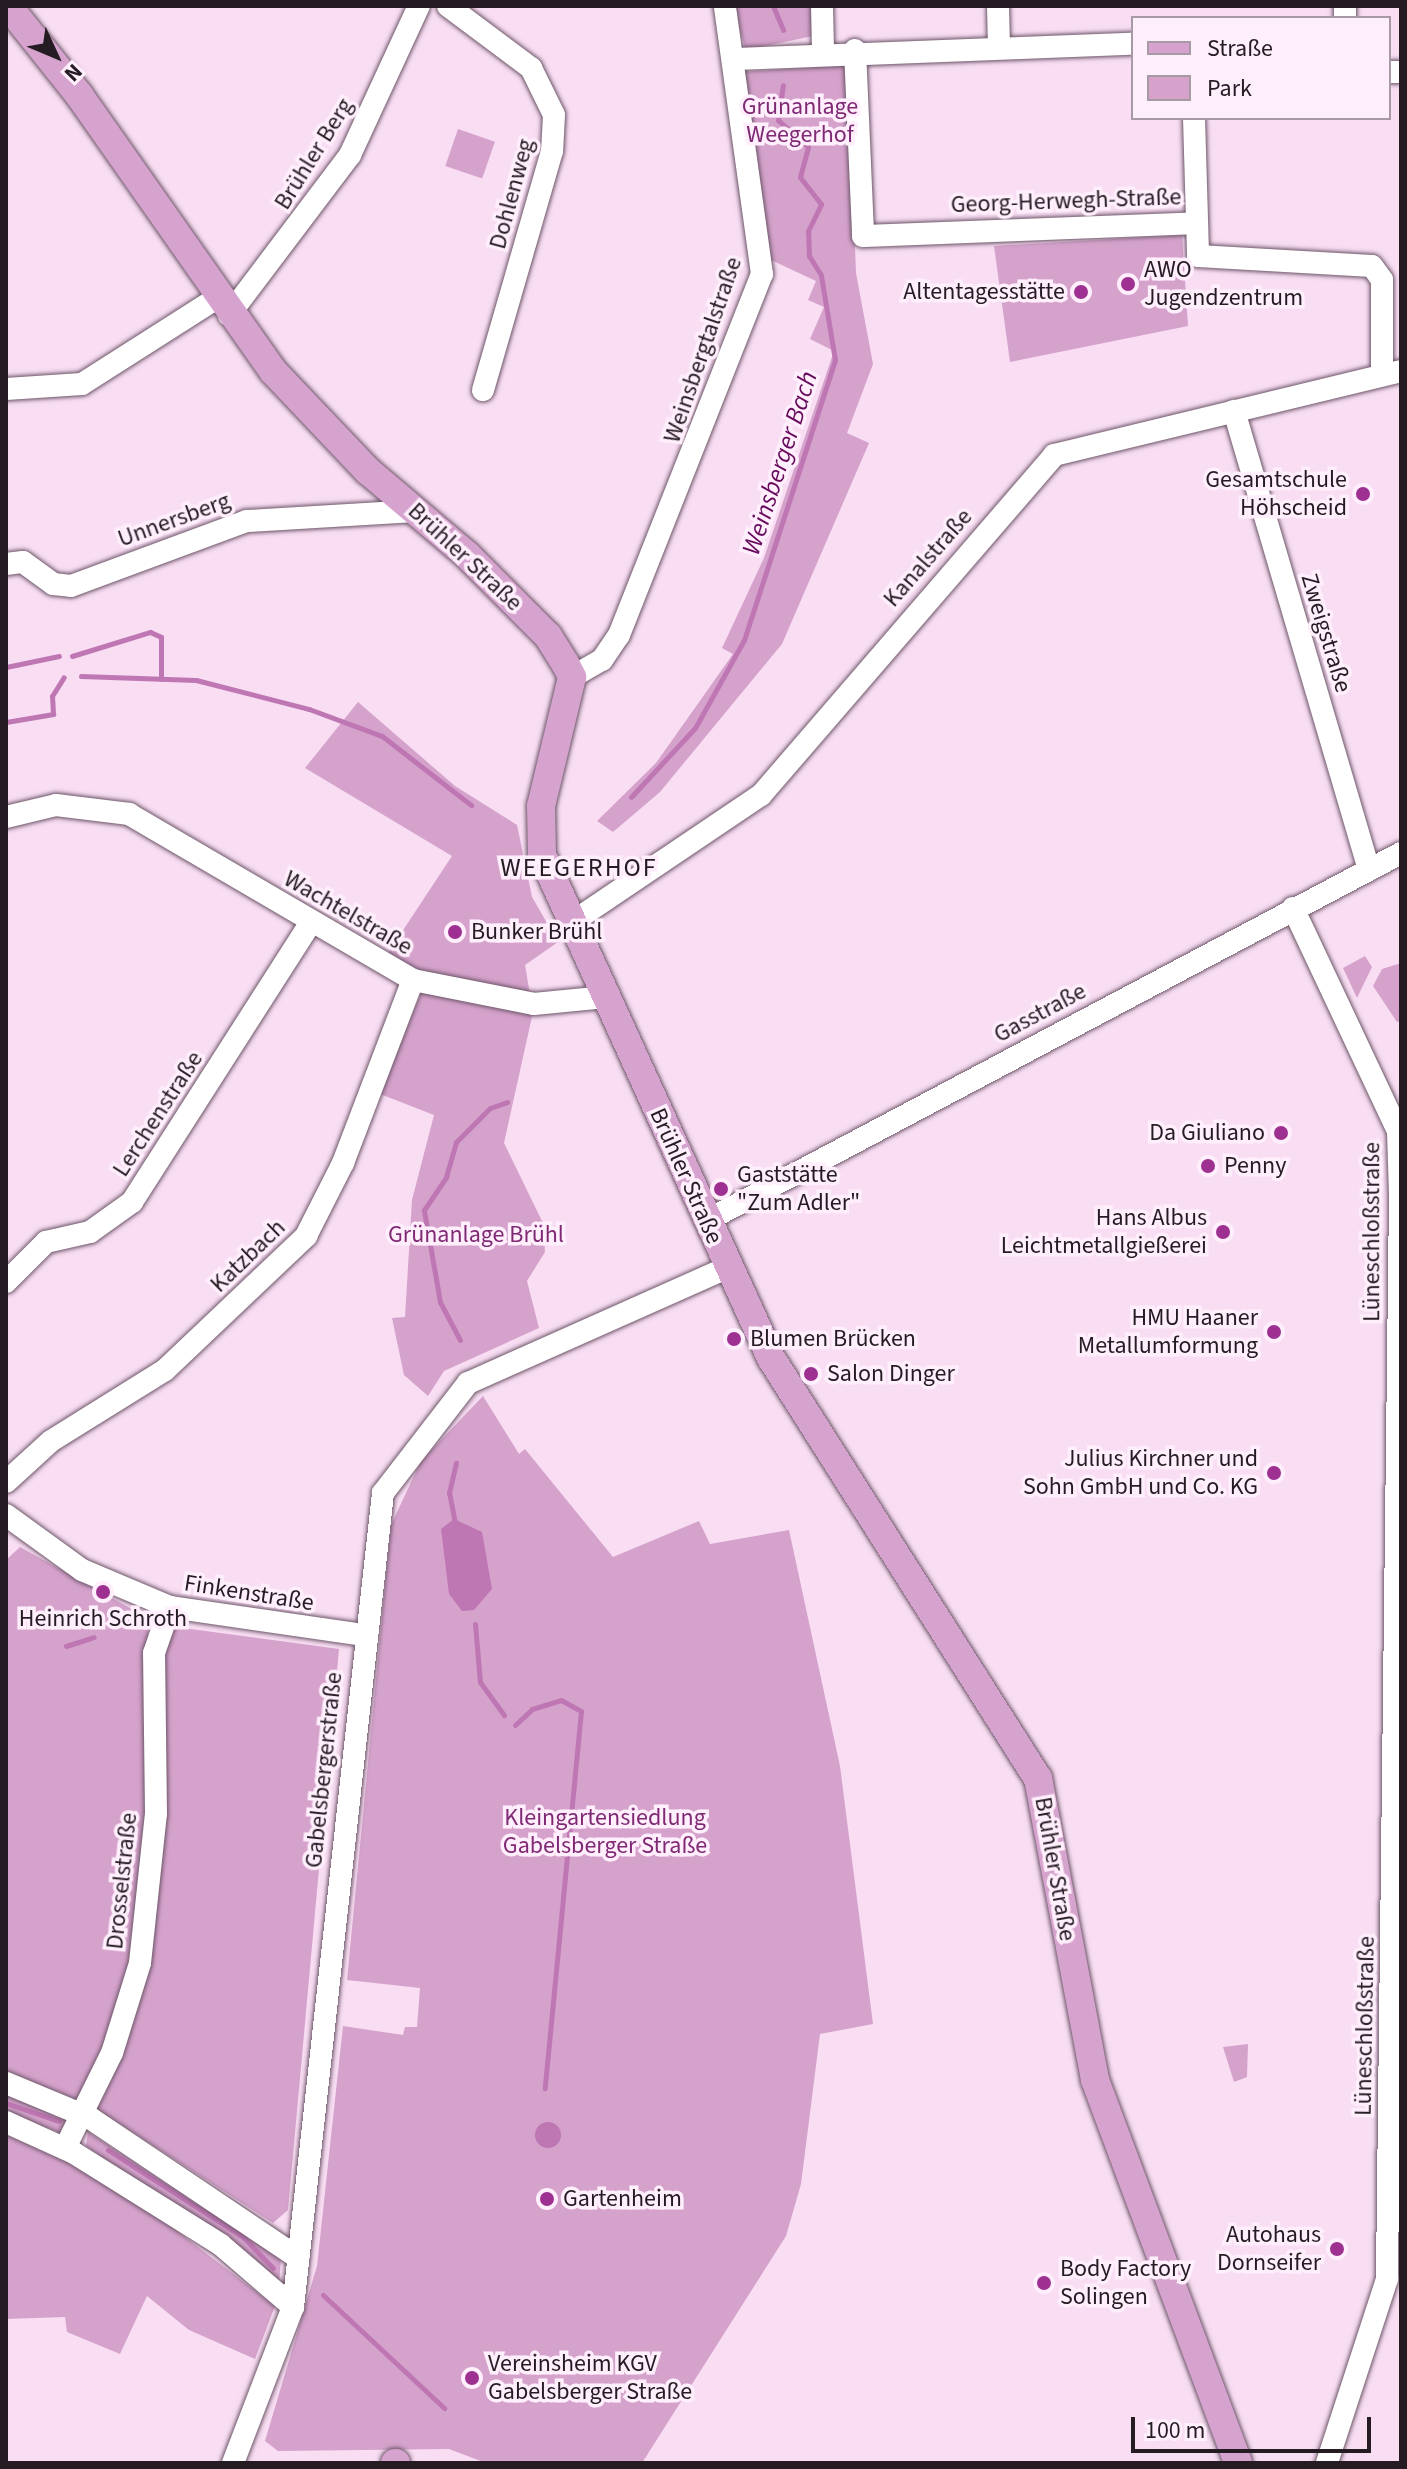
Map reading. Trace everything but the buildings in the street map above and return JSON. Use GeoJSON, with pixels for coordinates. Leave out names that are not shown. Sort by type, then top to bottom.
{"type":"FeatureCollection","features":[{"type":"Feature","properties":{"kind":"main road","name":"Brühler Straße"},"geometry":{"type":"LineString","coordinates":[[8,6],[79,95],[223,306],[296,396],[548,636],[572,677],[540,836],[571,923],[726,1268],[771,1358],[1038,1778],[1091,2064],[1164,2280],[1238,2463]]}},
{"type":"Feature","properties":{"kind":"street","name":"Brühler Berg"},"geometry":{"type":"LineString","coordinates":[[223,306],[350,155],[419,6]]}},
{"type":"Feature","properties":{"kind":"street","name":"Dohlenweg"},"geometry":{"type":"LineString","coordinates":[[448,6],[531,68],[554,115],[552,151],[483,390]]}},
{"type":"Feature","properties":{"kind":"street","name":"Weinsbergtalstraße"},"geometry":{"type":"LineString","coordinates":[[572,677],[602,660],[619,635],[762,274],[725,6]]}},
{"type":"Feature","properties":{"kind":"street"},"geometry":{"type":"LineString","coordinates":[[822,6],[823,51]]}},
{"type":"Feature","properties":{"kind":"street"},"geometry":{"type":"LineString","coordinates":[[998,6],[999,47]]}},
{"type":"Feature","properties":{"kind":"street"},"geometry":{"type":"LineString","coordinates":[[734,59],[823,51],[1131,44]]}},
{"type":"Feature","properties":{"kind":"street","name":"Georg-Herwegh-Straße"},"geometry":{"type":"LineString","coordinates":[[855,50],[863,236],[1194,223],[1195,248],[1205,258],[1372,266],[1382,280],[1392,371]]}},
{"type":"Feature","properties":{"kind":"street"},"geometry":{"type":"LineString","coordinates":[[1194,120],[1194,223]]}},
{"type":"Feature","properties":{"kind":"street"},"geometry":{"type":"LineString","coordinates":[[6,389],[82,384],[223,306]]}},
{"type":"Feature","properties":{"kind":"street","name":"Kanalstraße"},"geometry":{"type":"LineString","coordinates":[[571,923],[761,795],[1046,461],[1392,371]]}},
{"type":"Feature","properties":{"kind":"street","name":"Zweigstraße"},"geometry":{"type":"LineString","coordinates":[[1234,411],[1369,870]]}},
{"type":"Feature","properties":{"kind":"street","name":"Unnersberg"},"geometry":{"type":"LineString","coordinates":[[6,564],[23,562],[53,584],[71,586],[247,521],[417,511]]}},
{"type":"Feature","properties":{"kind":"street","name":"Wachtelstraße"},"geometry":{"type":"LineString","coordinates":[[6,817],[56,805],[129,814],[310,924],[413,980],[534,1004],[606,997]]}},
{"type":"Feature","properties":{"kind":"street","name":"Gasstraße"},"geometry":{"type":"LineString","coordinates":[[706,1221],[1401,853]]}},
{"type":"Feature","properties":{"kind":"street","name":"Lüneschloßstraße"},"geometry":{"type":"LineString","coordinates":[[1293,908],[1398,1131],[1399,1579],[1386,2291],[1327,2463]]}},
{"type":"Feature","properties":{"kind":"street","name":"Lerchenstraße"},"geometry":{"type":"LineString","coordinates":[[6,1282],[46,1242],[90,1232],[132,1202],[310,924]]}},
{"type":"Feature","properties":{"kind":"street","name":"Katzbach"},"geometry":{"type":"LineString","coordinates":[[6,1482],[51,1441],[165,1370],[306,1236],[343,1163],[413,980]]}},
{"type":"Feature","properties":{"kind":"street","name":"Gabelsbergerstraße"},"geometry":{"type":"LineString","coordinates":[[233,2463],[293,2307],[364,1635],[383,1493],[452,1395],[488,1372],[726,1268]]}},
{"type":"Feature","properties":{"kind":"street","name":"Finkenstraße"},"geometry":{"type":"LineString","coordinates":[[9,1525],[82,1570],[170,1607],[364,1635]]}},
{"type":"Feature","properties":{"kind":"street","name":"Drosselstraße"},"geometry":{"type":"LineString","coordinates":[[65,2148],[119,2033],[143,1945],[156,1814],[153,1670],[170,1607]]}},
{"type":"Feature","properties":{"kind":"street"},"geometry":{"type":"LineString","coordinates":[[6,2083],[83,2114],[298,2258]]}},
{"type":"Feature","properties":{"kind":"street"},"geometry":{"type":"LineString","coordinates":[[6,2122],[65,2148],[221,2245],[293,2307]]}},
{"type":"Feature","properties":{"kind":"green space","name":"Grünanlage Weegerhof"},"geometry":{"type":"Polygon","coordinates":[[[732,6],[813,6],[813,36],[746,50],[732,6]]]}},
{"type":"Feature","properties":{"kind":"green space","name":"Grünanlage Weegerhof"},"geometry":{"type":"Polygon","coordinates":[[[848,65],[856,273],[873,364],[847,433],[869,443],[782,644],[660,792],[613,832],[597,821],[656,763],[733,654],[722,648],[764,558],[834,351],[810,339],[824,307],[808,300],[816,281],[771,260],[742,72],[848,65]]]}},
{"type":"Feature","properties":{"kind":"green space"},"geometry":{"type":"Polygon","coordinates":[[[458,129],[495,142],[482,179],[445,166],[458,129]]]}},
{"type":"Feature","properties":{"kind":"green space"},"geometry":{"type":"Polygon","coordinates":[[[1182,235],[1188,326],[1010,362],[994,246],[1182,235]]]}},
{"type":"Feature","properties":{"kind":"green space","name":"Grünanlage Brühl"},"geometry":{"type":"Polygon","coordinates":[[[358,702],[455,786],[517,825],[532,897],[558,942],[525,965],[533,1012],[504,1143],[543,1223],[545,1252],[527,1281],[539,1328],[444,1371],[428,1396],[404,1375],[392,1318],[405,1317],[412,1200],[434,1115],[380,1094],[422,991],[386,956],[452,856],[305,768],[358,702]]]}},
{"type":"Feature","properties":{"kind":"green space"},"geometry":{"type":"Polygon","coordinates":[[[1365,956],[1372,967],[1357,998],[1343,968],[1365,956]]]}},
{"type":"Feature","properties":{"kind":"green space"},"geometry":{"type":"Polygon","coordinates":[[[1401,963],[1401,1021],[1397,1022],[1373,986],[1382,969],[1401,963]]]}},
{"type":"Feature","properties":{"kind":"green space","name":"Kleingartensiedlung Gabelsberger Straße"},"geometry":{"type":"Polygon","coordinates":[[[483,1396],[519,1454],[525,1449],[613,1557],[699,1521],[710,1544],[789,1530],[840,1766],[873,2024],[820,2034],[801,2184],[786,2236],[642,2463],[486,2463],[449,2449],[278,2451],[265,2441],[317,2266],[343,2026],[403,2035],[405,2027],[417,2027],[420,1988],[347,1980],[391,1525],[421,1461],[483,1396]]]}},
{"type":"Feature","properties":{"kind":"green space"},"geometry":{"type":"Polygon","coordinates":[[[20,1547],[148,1618],[146,1839],[135,1948],[115,2023],[80,2101],[6,2071],[6,1560],[20,1547]]]}},
{"type":"Feature","properties":{"kind":"green space"},"geometry":{"type":"Polygon","coordinates":[[[176,1627],[339,1649],[288,2210],[273,2223],[95,2108],[127,2035],[165,1642],[176,1627]]]}},
{"type":"Feature","properties":{"kind":"green space"},"geometry":{"type":"Polygon","coordinates":[[[1248,2044],[1247,2077],[1234,2082],[1223,2047],[1248,2044]]]}},
{"type":"Feature","properties":{"kind":"green space"},"geometry":{"type":"Polygon","coordinates":[[[6,2090],[68,2120],[61,2133],[6,2113],[6,2090]]]}},
{"type":"Feature","properties":{"kind":"green space"},"geometry":{"type":"Polygon","coordinates":[[[88,2132],[281,2258],[279,2285],[86,2146],[88,2132]]]}},
{"type":"Feature","properties":{"kind":"green space"},"geometry":{"type":"Polygon","coordinates":[[[6,2135],[69,2163],[169,2225],[275,2306],[255,2359],[189,2330],[147,2296],[120,2354],[67,2332],[65,2317],[6,2319],[6,2135]]]}},
{"type":"Feature","properties":{"kind":"shaded area"},"geometry":{"type":"Polygon","coordinates":[[[454,1519],[482,1532],[492,1589],[474,1610],[462,1611],[449,1594],[441,1529],[454,1519]]]}},
{"type":"Feature","properties":{"kind":"shaded area"},"geometry":{"type":"Polygon","coordinates":[[[548,2122],[558,2125],[561,2135],[558,2145],[548,2148],[538,2145],[535,2135],[538,2125],[548,2122]]]}},
{"type":"Feature","properties":{"kind":"waterway","name":"Weinsberger Bach"},"geometry":{"type":"LineString","coordinates":[[773,6],[783,30]]}},
{"type":"Feature","properties":{"kind":"waterway","name":"Weinsberger Bach"},"geometry":{"type":"LineString","coordinates":[[631,797],[695,728],[744,640],[835,360],[821,275],[809,256],[808,231],[821,204],[800,177],[808,147],[778,120],[783,85]]}},
{"type":"Feature","properties":{"kind":"waterway"},"geometry":{"type":"LineString","coordinates":[[72,656],[150,632],[161,637],[161,679]]}},
{"type":"Feature","properties":{"kind":"waterway"},"geometry":{"type":"LineString","coordinates":[[6,667],[59,656]]}},
{"type":"Feature","properties":{"kind":"waterway"},"geometry":{"type":"LineString","coordinates":[[81,676],[196,680],[309,709],[382,736],[471,805]]}},
{"type":"Feature","properties":{"kind":"waterway"},"geometry":{"type":"LineString","coordinates":[[6,722],[53,714],[52,696],[64,677]]}},
{"type":"Feature","properties":{"kind":"waterway","name":"Weinsberger Bach"},"geometry":{"type":"LineString","coordinates":[[460,1340],[440,1302],[424,1210],[446,1177],[456,1142],[490,1108],[507,1102]]}},
{"type":"Feature","properties":{"kind":"waterway","name":"Weinsberger Bach"},"geometry":{"type":"LineString","coordinates":[[455,1523],[449,1493],[456,1463]]}},
{"type":"Feature","properties":{"kind":"waterway","name":"Weinsberger Bach"},"geometry":{"type":"LineString","coordinates":[[475,1624],[480,1682],[504,1715]]}},
{"type":"Feature","properties":{"kind":"waterway"},"geometry":{"type":"LineString","coordinates":[[66,1646],[94,1637]]}},
{"type":"Feature","properties":{"kind":"waterway","name":"Weinsberger Bach"},"geometry":{"type":"LineString","coordinates":[[515,1725],[532,1709],[561,1700],[581,1711],[545,2088]]}},
{"type":"Feature","properties":{"kind":"waterway"},"geometry":{"type":"LineString","coordinates":[[6,2103],[59,2121]]}},
{"type":"Feature","properties":{"kind":"waterway"},"geometry":{"type":"LineString","coordinates":[[108,2150],[243,2237],[273,2268]]}},
{"type":"Feature","properties":{"kind":"waterway"},"geometry":{"type":"LineString","coordinates":[[323,2295],[444,2408]]}},
{"type":"Feature","properties":{"kind":"place","name":"AWO Jugendzentrum"},"geometry":{"type":"Point","coordinates":[1128,284]}},
{"type":"Feature","properties":{"kind":"place","name":"Altentagesstätte"},"geometry":{"type":"Point","coordinates":[1081,292]}},
{"type":"Feature","properties":{"kind":"place","name":"Gesamtschule Höhscheid"},"geometry":{"type":"Point","coordinates":[1363,494]}},
{"type":"Feature","properties":{"kind":"place","name":"Bunker Brühl"},"geometry":{"type":"Point","coordinates":[455,932]}},
{"type":"Feature","properties":{"kind":"place","name":"Da Giuliano"},"geometry":{"type":"Point","coordinates":[1281,1133]}},
{"type":"Feature","properties":{"kind":"place","name":"Penny"},"geometry":{"type":"Point","coordinates":[1208,1166]}},
{"type":"Feature","properties":{"kind":"place","name":"Gaststätte \"Zum Adler\""},"geometry":{"type":"Point","coordinates":[721,1189]}},
{"type":"Feature","properties":{"kind":"place","name":"Hans Albus Leichtmetallgießerei"},"geometry":{"type":"Point","coordinates":[1223,1232]}},
{"type":"Feature","properties":{"kind":"place","name":"HMU Haaner Metallumformung"},"geometry":{"type":"Point","coordinates":[1274,1332]}},
{"type":"Feature","properties":{"kind":"place","name":"Blumen Brücken"},"geometry":{"type":"Point","coordinates":[734,1339]}},
{"type":"Feature","properties":{"kind":"place","name":"Salon Dinger"},"geometry":{"type":"Point","coordinates":[811,1374]}},
{"type":"Feature","properties":{"kind":"place","name":"Julius Kirchner und Sohn GmbH und Co. KG"},"geometry":{"type":"Point","coordinates":[1274,1473]}},
{"type":"Feature","properties":{"kind":"place","name":"Heinrich Schroth"},"geometry":{"type":"Point","coordinates":[103,1592]}},
{"type":"Feature","properties":{"kind":"place","name":"Gartenheim"},"geometry":{"type":"Point","coordinates":[547,2199]}},
{"type":"Feature","properties":{"kind":"place","name":"Autohaus Dornseifer"},"geometry":{"type":"Point","coordinates":[1337,2249]}},
{"type":"Feature","properties":{"kind":"place","name":"Body Factory Solingen"},"geometry":{"type":"Point","coordinates":[1044,2283]}},
{"type":"Feature","properties":{"kind":"place","name":"Vereinsheim KGV Gabelsberger Straße"},"geometry":{"type":"Point","coordinates":[472,2378]}},
{"type":"Feature","properties":{"kind":"district","name":"WEEGERHOF"},"geometry":{"type":"Point","coordinates":[579,868]}}]}
